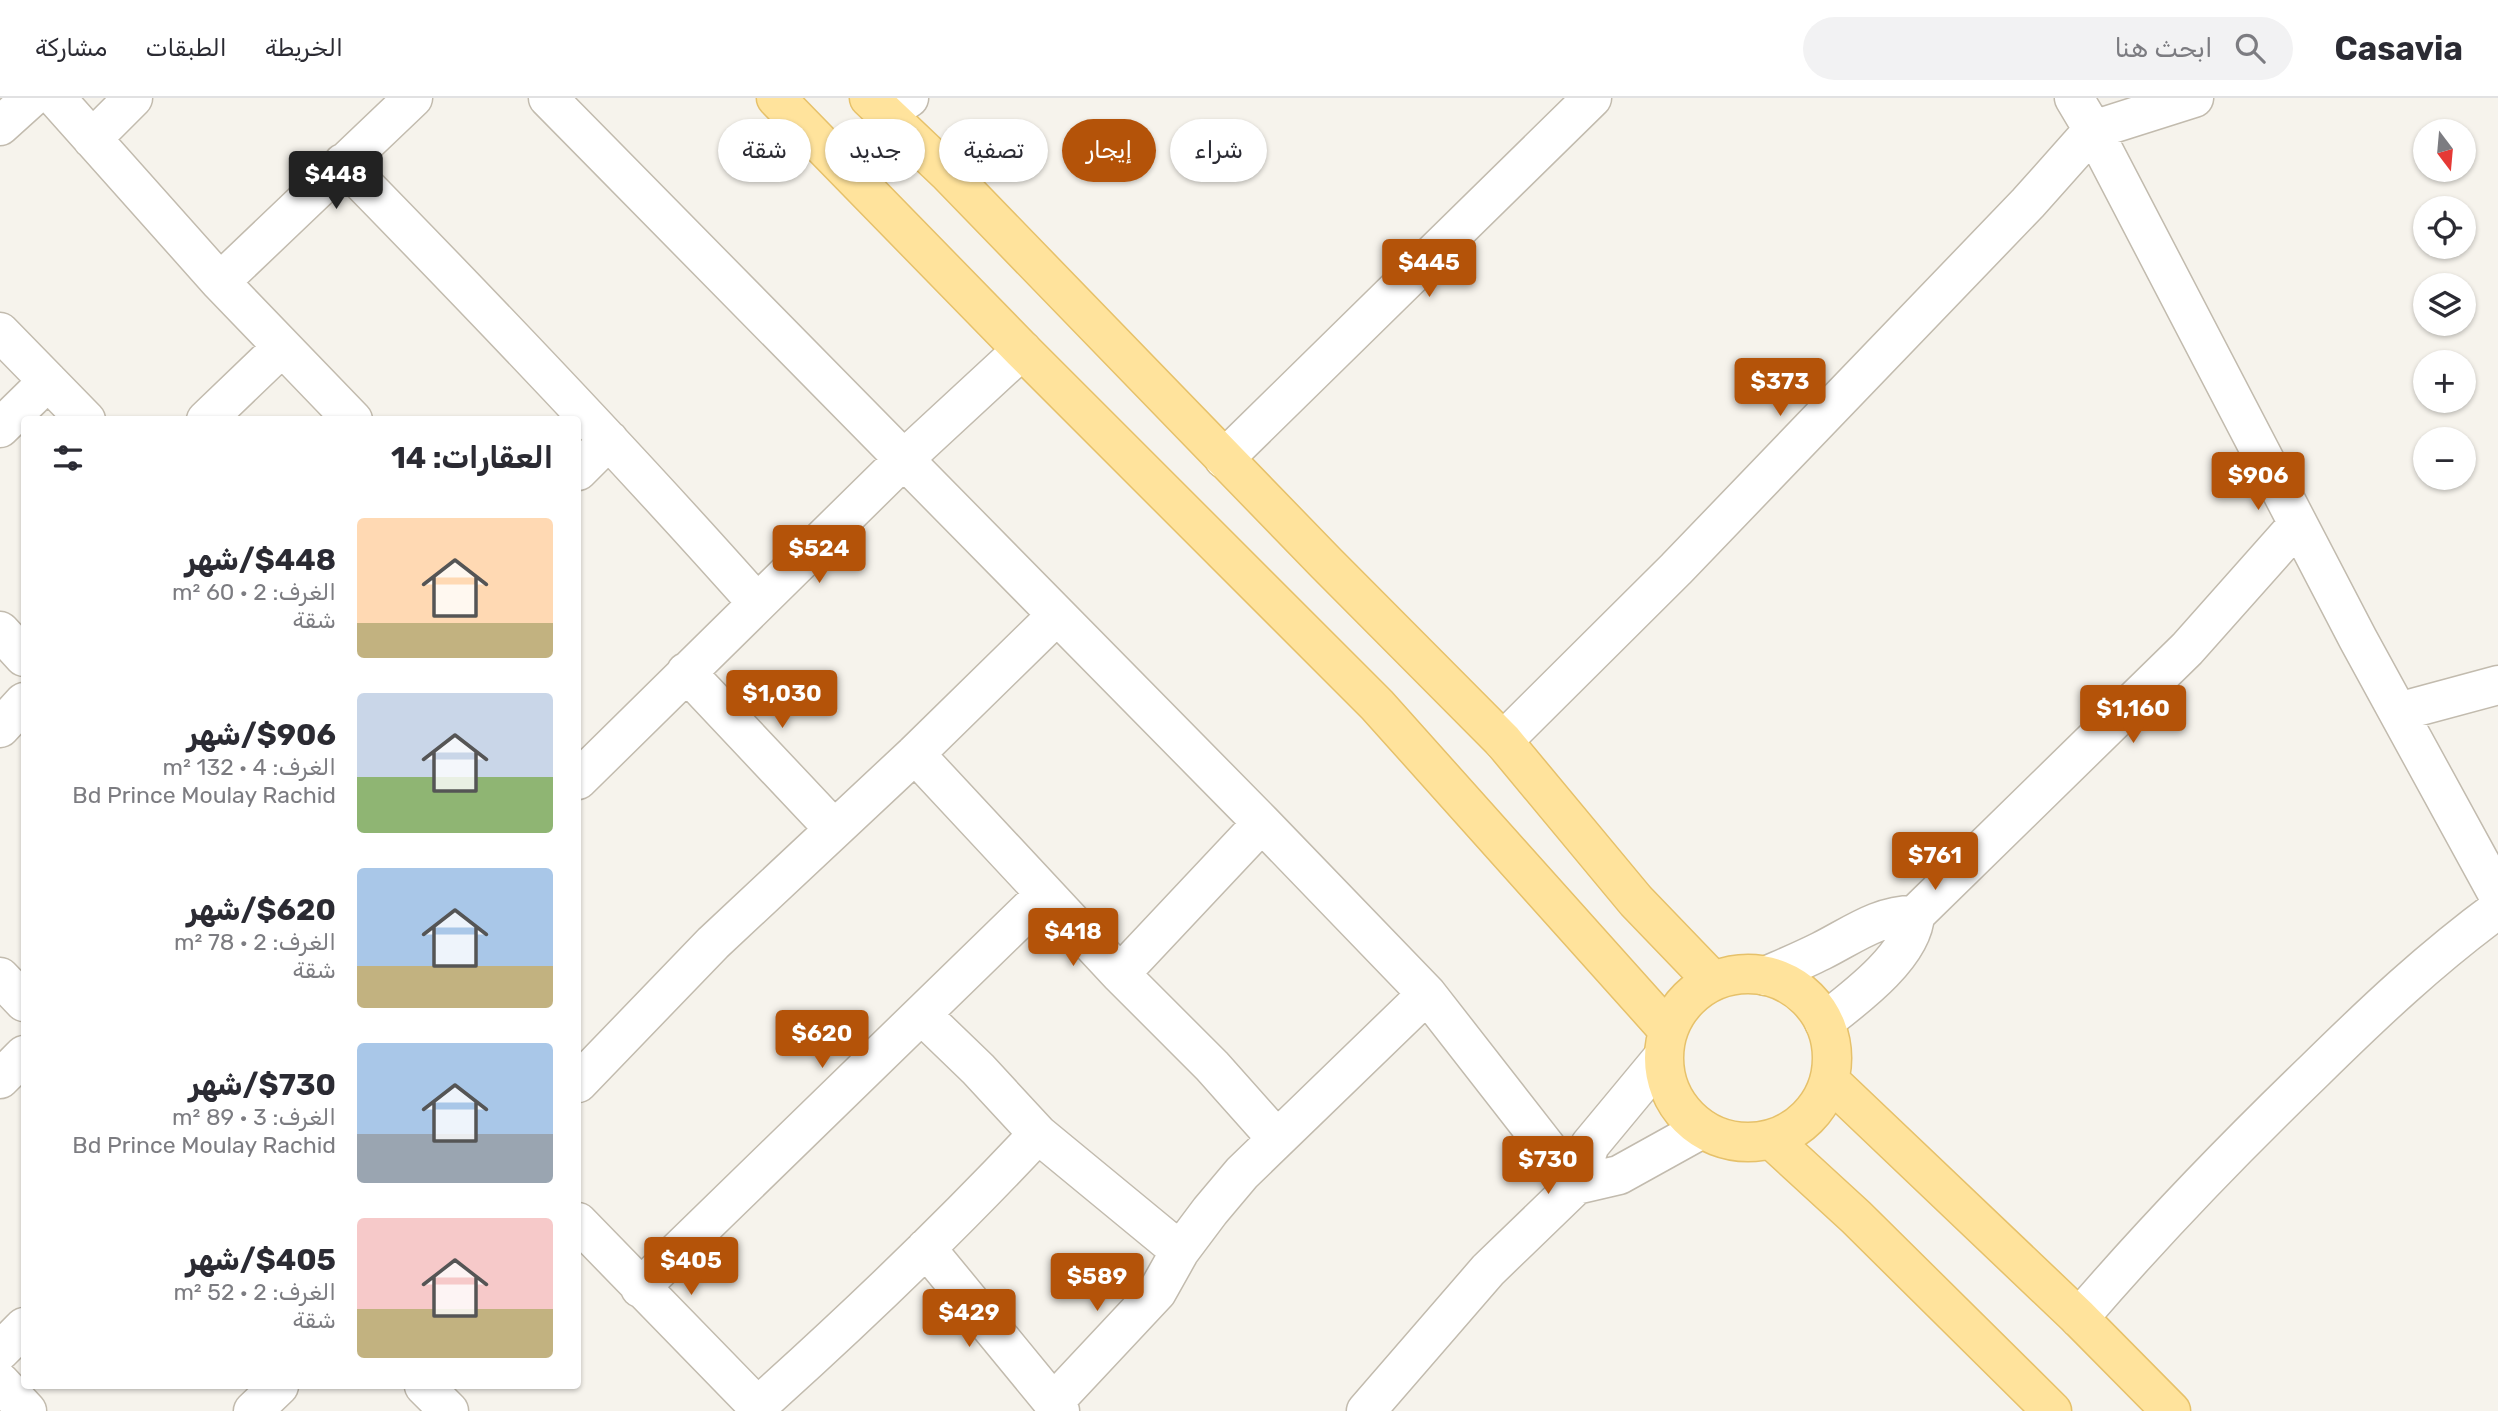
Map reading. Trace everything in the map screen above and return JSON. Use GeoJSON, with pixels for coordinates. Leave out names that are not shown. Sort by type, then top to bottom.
{"type":"FeatureCollection","features":[{"type":"Feature","properties":{"kind":"main road"},"geometry":{"type":"LineString","coordinates":[[776,98],[1022,350],[1377,705],[1666,1043]]}},
{"type":"Feature","properties":{"kind":"main road"},"geometry":{"type":"LineString","coordinates":[[888,103],[949,174],[1224,459],[1503,741],[1636,901],[1713,981]]}},
{"type":"Feature","properties":{"kind":"main road"},"geometry":{"type":"LineString","coordinates":[[1739,974],[1766,975],[1790,985],[1810,1000],[1824,1022],[1832,1056],[1830,1081],[1812,1112],[1793,1128],[1770,1139],[1747,1142],[1724,1138],[1702,1129],[1686,1115],[1674,1098],[1666,1079],[1666,1043],[1686,1000],[1713,981],[1739,974]]}},
{"type":"Feature","properties":{"kind":"main road"},"geometry":{"type":"LineString","coordinates":[[1830,1081],[2079,1318],[2171,1411]]}},
{"type":"Feature","properties":{"kind":"main road"},"geometry":{"type":"LineString","coordinates":[[1770,1139],[1856,1217],[2038,1406]]}},
{"type":"Feature","properties":{"kind":"street"},"geometry":{"type":"LineString","coordinates":[[0,127],[31,98]]}},
{"type":"Feature","properties":{"kind":"street"},"geometry":{"type":"LineString","coordinates":[[56,98],[220,282],[349,416]]}},
{"type":"Feature","properties":{"kind":"street"},"geometry":{"type":"LineString","coordinates":[[92,139],[133,98]]}},
{"type":"Feature","properties":{"kind":"street"},"geometry":{"type":"LineString","coordinates":[[220,282],[413,98]]}},
{"type":"Feature","properties":{"kind":"street"},"geometry":{"type":"LineString","coordinates":[[548,98],[1427,994],[1576,1185]]}},
{"type":"Feature","properties":{"kind":"street"},"geometry":{"type":"LineString","coordinates":[[1224,459],[1592,98]]}},
{"type":"Feature","properties":{"kind":"street"},"geometry":{"type":"LineString","coordinates":[[2074,98],[2398,712],[2498,895]]}},
{"type":"Feature","properties":{"kind":"street"},"geometry":{"type":"LineString","coordinates":[[1503,741],[1676,569],[2019,212],[2093,130],[2194,98]]}},
{"type":"Feature","properties":{"kind":"street"},"geometry":{"type":"LineString","coordinates":[[343,163],[610,440],[757,603]]}},
{"type":"Feature","properties":{"kind":"street"},"geometry":{"type":"LineString","coordinates":[[0,332],[82,416]]}},
{"type":"Feature","properties":{"kind":"street"},"geometry":{"type":"LineString","coordinates":[[210,416],[281,348]]}},
{"type":"Feature","properties":{"kind":"street"},"geometry":{"type":"LineString","coordinates":[[581,777],[903,460],[1022,350]]}},
{"type":"Feature","properties":{"kind":"street"},"geometry":{"type":"LineString","coordinates":[[0,428],[48,381]]}},
{"type":"Feature","properties":{"kind":"street"},"geometry":{"type":"LineString","coordinates":[[581,468],[610,440]]}},
{"type":"Feature","properties":{"kind":"street"},"geometry":{"type":"LineString","coordinates":[[1824,1022],[1881,973],[1909,938],[1914,928],[1915,915],[2187,649],[2298,524]]}},
{"type":"Feature","properties":{"kind":"street"},"geometry":{"type":"LineString","coordinates":[[581,1080],[713,943],[915,754],[1057,615]]}},
{"type":"Feature","properties":{"kind":"street"},"geometry":{"type":"LineString","coordinates":[[0,631],[21,654]]}},
{"type":"Feature","properties":{"kind":"street"},"geometry":{"type":"LineString","coordinates":[[686,672],[834,829]]}},
{"type":"Feature","properties":{"kind":"street"},"geometry":{"type":"LineString","coordinates":[[2398,712],[2498,685]]}},
{"type":"Feature","properties":{"kind":"street"},"geometry":{"type":"LineString","coordinates":[[0,728],[21,705]]}},
{"type":"Feature","properties":{"kind":"street"},"geometry":{"type":"LineString","coordinates":[[915,754],[1120,974],[1212,1066],[1277,1139]]}},
{"type":"Feature","properties":{"kind":"street"},"geometry":{"type":"LineString","coordinates":[[1120,974],[1262,823]]}},
{"type":"Feature","properties":{"kind":"street"},"geometry":{"type":"LineString","coordinates":[[640,1288],[1045,894]]}},
{"type":"Feature","properties":{"kind":"street"},"geometry":{"type":"LineString","coordinates":[[2079,1318],[2137,1250],[2266,1116],[2396,991],[2454,941],[2498,909]]}},
{"type":"Feature","properties":{"kind":"street"},"geometry":{"type":"LineString","coordinates":[[1766,975],[1819,952],[1883,919],[1900,914],[1915,915]]}},
{"type":"Feature","properties":{"kind":"street"},"geometry":{"type":"LineString","coordinates":[[0,977],[21,999]]}},
{"type":"Feature","properties":{"kind":"street"},"geometry":{"type":"LineString","coordinates":[[926,1248],[1057,1407],[1140,1312],[1167,1277],[1180,1251],[1242,1173],[1427,994]]}},
{"type":"Feature","properties":{"kind":"street"},"geometry":{"type":"LineString","coordinates":[[922,1015],[978,1069],[1038,1134],[1180,1251]]}},
{"type":"Feature","properties":{"kind":"street"},"geometry":{"type":"LineString","coordinates":[[1366,1411],[1488,1270],[1576,1185],[1590,1145],[1666,1043]]}},
{"type":"Feature","properties":{"kind":"street"},"geometry":{"type":"LineString","coordinates":[[0,1079],[21,1058]]}},
{"type":"Feature","properties":{"kind":"street"},"geometry":{"type":"LineString","coordinates":[[1576,1185],[1619,1175],[1702,1129]]}},
{"type":"Feature","properties":{"kind":"street"},"geometry":{"type":"LineString","coordinates":[[581,1225],[760,1409],[987,1189],[1038,1134]]}},
{"type":"Feature","properties":{"kind":"street"},"geometry":{"type":"LineString","coordinates":[[0,1351],[21,1330]]}},
{"type":"Feature","properties":{"kind":"street"},"geometry":{"type":"LineString","coordinates":[[0,1382],[27,1411]]}},
{"type":"Feature","properties":{"kind":"street"},"geometry":{"type":"LineString","coordinates":[[253,1411],[276,1389]]}},
{"type":"Feature","properties":{"kind":"street"},"geometry":{"type":"LineString","coordinates":[[427,1389],[450,1411]]}}]}
